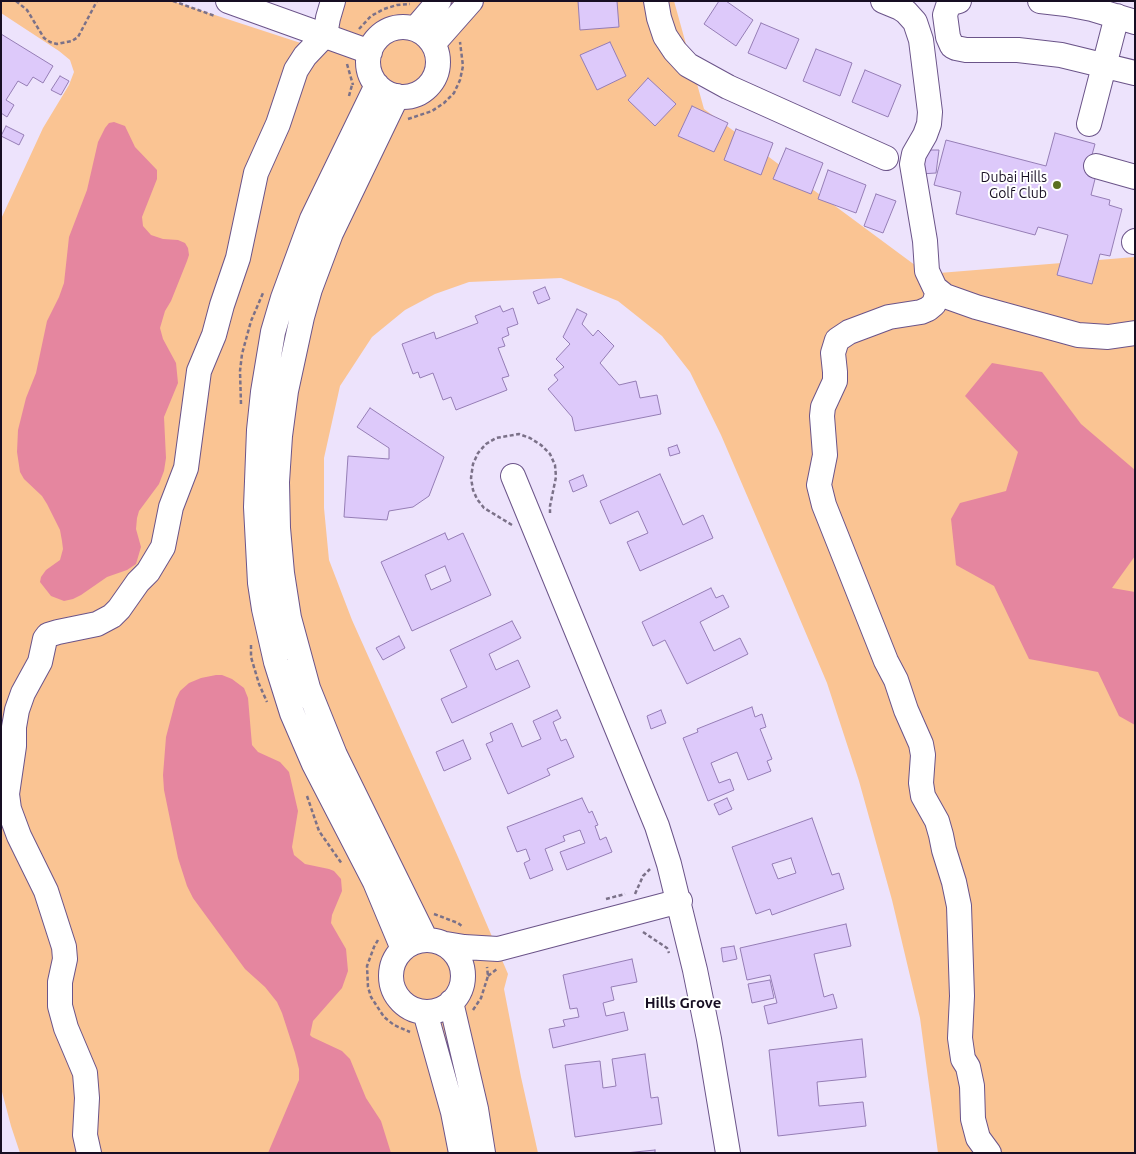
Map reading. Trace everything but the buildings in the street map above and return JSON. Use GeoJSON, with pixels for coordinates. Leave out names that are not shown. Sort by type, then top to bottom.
{"type":"FeatureCollection","features":[{"type":"Feature","properties":{"kind":"street"},"geometry":{"type":"LineString","coordinates":[[228,1],[370,52]]}},
{"type":"Feature","properties":{"kind":"street"},"geometry":{"type":"LineString","coordinates":[[88,1153],[85,1136],[88,1098],[85,1072],[66,1028],[60,1006],[60,982],[65,959],[64,947],[46,890],[19,836],[9,809],[7,794],[17,710],[23,693],[40,662],[45,639],[48,635],[97,624],[112,616],[148,572],[163,547],[171,507],[186,468],[199,372],[214,335],[238,258],[256,173],[276,130],[296,70],[305,56],[325,35],[334,1]]}},
{"type":"Feature","properties":{"kind":"street"},"geometry":{"type":"LineString","coordinates":[[415,29],[439,1]]}},
{"type":"Feature","properties":{"kind":"street"},"geometry":{"type":"LineString","coordinates":[[433,44],[471,1]]}},
{"type":"Feature","properties":{"kind":"street"},"geometry":{"type":"LineString","coordinates":[[656,1],[665,36],[675,51],[688,64],[728,87],[886,158]]}},
{"type":"Feature","properties":{"kind":"street"},"geometry":{"type":"LineString","coordinates":[[882,1],[900,8],[911,17],[918,28],[921,40],[930,112],[929,124],[914,154],[912,164],[927,272],[930,280],[945,296],[976,307],[1078,335],[1108,337],[1135,332]]}},
{"type":"Feature","properties":{"kind":"street"},"geometry":{"type":"LineString","coordinates":[[959,1],[948,6],[945,15],[948,37],[952,46],[956,48],[966,50],[1039,52],[1075,58],[1135,73]]}},
{"type":"Feature","properties":{"kind":"street"},"geometry":{"type":"LineString","coordinates":[[1040,1],[1066,4],[1126,19],[1104,65],[1089,124]]}},
{"type":"Feature","properties":{"kind":"street"},"geometry":{"type":"LineString","coordinates":[[407,27],[415,29],[433,44],[438,61],[434,78],[422,91],[406,97],[387,99],[369,69],[370,52],[378,38],[391,28],[407,27]]}},
{"type":"Feature","properties":{"kind":"street"},"geometry":{"type":"LineString","coordinates":[[387,99],[312,219],[280,307],[268,355],[262,392],[256,468],[256,507],[260,583],[264,609],[276,662],[292,713],[314,764],[375,882],[403,949]]}},
{"type":"Feature","properties":{"kind":"street"},"geometry":{"type":"LineString","coordinates":[[387,99],[316,270],[302,317],[286,391],[280,436],[277,482],[278,528],[282,573],[298,653],[318,713],[348,782],[416,916],[436,942],[456,954],[462,966],[463,980],[457,994],[483,1153]]}},
{"type":"Feature","properties":{"kind":"street"},"geometry":{"type":"LineString","coordinates":[[1096,166],[1135,177]]}},
{"type":"Feature","properties":{"kind":"street"},"geometry":{"type":"LineString","coordinates":[[938,290],[934,304],[928,309],[880,320],[842,335],[837,340],[833,353],[835,381],[823,407],[822,416],[825,455],[820,496],[886,661],[896,680],[908,716],[922,744],[921,783],[923,796],[937,820],[959,906],[962,996],[960,1038],[972,1086],[972,1119],[978,1138],[989,1153]]}},
{"type":"Feature","properties":{"kind":"street"},"geometry":{"type":"LineString","coordinates":[[513,476],[657,826],[680,901],[709,1040],[728,1153]]}},
{"type":"Feature","properties":{"kind":"street"},"geometry":{"type":"LineString","coordinates":[[501,957],[473,948],[436,942],[410,944],[397,956],[392,971],[393,988],[402,1002],[417,1010],[425,1012],[439,1010],[457,994],[479,965],[680,901]]}},
{"type":"Feature","properties":{"kind":"street"},"geometry":{"type":"LineString","coordinates":[[425,1012],[452,1112],[460,1153]]}},
{"type":"Feature","properties":{"kind":"path"},"geometry":{"type":"LineString","coordinates":[[16,1],[27,10],[44,38],[58,44],[72,41],[78,37],[97,1]]}},
{"type":"Feature","properties":{"kind":"path"},"geometry":{"type":"LineString","coordinates":[[387,99],[409,119],[432,111],[454,93],[460,80],[463,66],[460,40],[451,25]]}},
{"type":"Feature","properties":{"kind":"path"},"geometry":{"type":"LineString","coordinates":[[393,924],[380,938],[370,956],[367,976],[371,996],[384,1017],[394,1025],[411,1032],[432,1035]]}},
{"type":"Feature","properties":{"kind":"path"},"geometry":{"type":"LineString","coordinates":[[636,931],[655,939],[667,948],[670,954]]}},
{"type":"Feature","properties":{"kind":"path"},"geometry":{"type":"LineString","coordinates":[[488,976],[501,957]]}},
{"type":"Feature","properties":{"kind":"shaded area"},"geometry":{"type":"Polygon","coordinates":[[[1,1],[172,1],[316,48],[333,1],[674,1],[704,109],[927,274],[1135,257],[1135,1153],[938,1153],[920,1018],[892,900],[859,781],[827,683],[721,435],[690,372],[662,336],[618,301],[561,278],[469,282],[435,294],[405,310],[372,337],[340,386],[324,458],[324,508],[329,560],[352,620],[508,974],[504,989],[538,1153],[20,1153],[1,1088],[1,219],[43,128],[69,85],[74,72],[70,60],[59,51],[1,13],[1,1]]]}},
{"type":"Feature","properties":{"kind":"shaded area"},"geometry":{"type":"Polygon","coordinates":[[[114,122],[125,126],[135,147],[157,170],[157,179],[142,217],[143,226],[151,235],[163,239],[178,240],[185,243],[188,248],[189,255],[187,261],[165,311],[160,328],[163,339],[176,363],[178,383],[164,417],[166,458],[164,471],[159,484],[139,511],[137,518],[136,529],[141,547],[136,564],[127,570],[107,577],[81,595],[64,601],[51,596],[40,582],[46,570],[60,560],[63,549],[62,541],[60,530],[47,504],[20,472],[17,452],[18,430],[26,398],[36,373],[47,321],[64,283],[69,237],[87,190],[98,142],[109,123],[114,122]]]}},
{"type":"Feature","properties":{"kind":"shaded area"},"geometry":{"type":"Polygon","coordinates":[[[992,363],[1042,372],[1081,424],[1135,470],[1135,556],[1112,588],[1135,592],[1135,725],[1119,716],[1098,672],[1029,659],[994,586],[956,565],[951,519],[960,503],[1006,491],[1018,452],[965,396],[992,363]]]}},
{"type":"Feature","properties":{"kind":"shaded area"},"geometry":{"type":"Polygon","coordinates":[[[216,675],[232,679],[244,688],[248,698],[252,745],[258,752],[280,762],[289,772],[298,811],[292,847],[294,855],[305,864],[334,871],[341,879],[342,891],[332,915],[331,923],[346,949],[348,971],[342,988],[313,1021],[310,1035],[342,1051],[350,1059],[366,1098],[381,1121],[391,1153],[268,1153],[299,1080],[299,1069],[295,1053],[277,1002],[265,987],[245,969],[193,898],[187,886],[178,858],[164,790],[163,775],[166,737],[176,699],[180,691],[189,683],[216,675]]]}},
{"type":"Feature","properties":{"kind":"place","name":"Dubai Hills Golf Club"},"geometry":{"type":"Point","coordinates":[1057,185]}},
{"type":"Feature","properties":{"kind":"district","name":"Hills Grove"},"geometry":{"type":"Point","coordinates":[683,1003]}}]}
